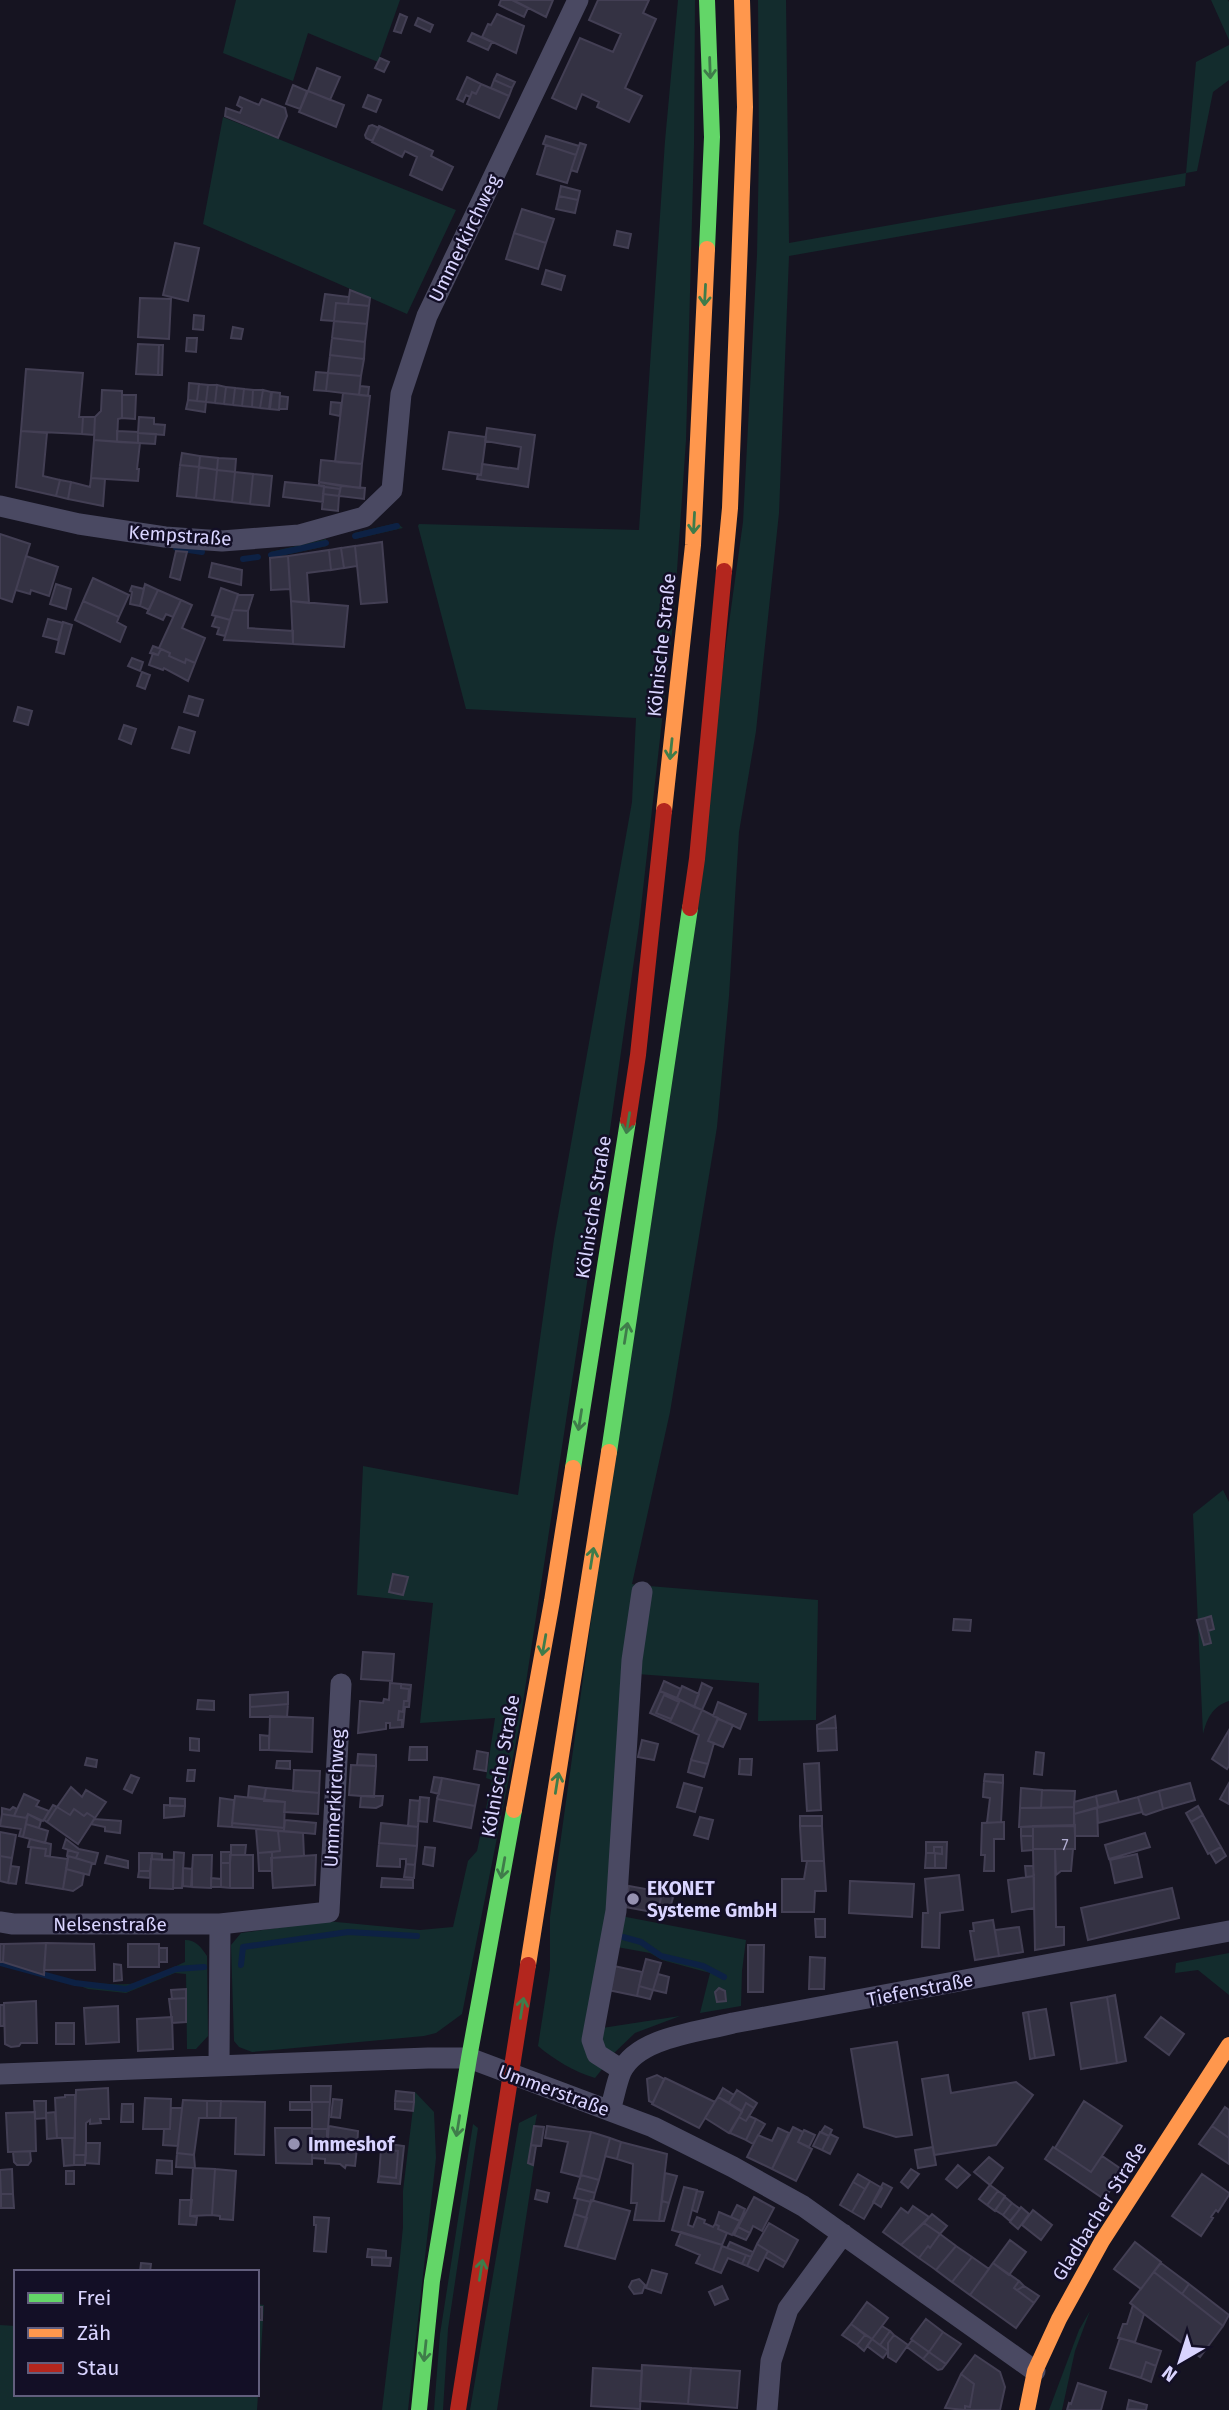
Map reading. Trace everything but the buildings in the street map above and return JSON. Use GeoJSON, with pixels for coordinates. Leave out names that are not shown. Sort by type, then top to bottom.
{"type":"FeatureCollection","features":[{"type":"Feature","properties":{"kind":"main road","name":"Kölnische Straße"},"geometry":{"type":"LineString","coordinates":[[419,2410],[432,2281],[469,2058],[552,1601],[638,1055],[693,545],[712,137],[707,0]]}},
{"type":"Feature","properties":{"kind":"main road"},"geometry":{"type":"LineString","coordinates":[[458,2410],[588,1589],[697,859],[730,508],[745,107],[742,0]]}},
{"type":"Feature","properties":{"kind":"main road","name":"Gladbacher Straße"},"geometry":{"type":"LineString","coordinates":[[1027,2410],[1035,2371],[1059,2319],[1102,2241],[1229,2045]]}},
{"type":"Feature","properties":{"kind":"street","name":"Ummerkirchweg"},"geometry":{"type":"LineString","coordinates":[[392,490],[401,394],[427,316],[578,0]]}},
{"type":"Feature","properties":{"kind":"street","name":"Kempstraße"},"geometry":{"type":"LineString","coordinates":[[0,506],[79,524],[166,537],[222,541],[299,535],[364,517],[392,490]]}},
{"type":"Feature","properties":{"kind":"street"},"geometry":{"type":"LineString","coordinates":[[622,2070],[597,2054],[592,2040],[616,1910],[632,1660],[642,1592]]}},
{"type":"Feature","properties":{"kind":"street","name":"Ummerkirchweg"},"geometry":{"type":"LineString","coordinates":[[329,1912],[341,1684]]}},
{"type":"Feature","properties":{"kind":"street","name":"Nelsenstraße"},"geometry":{"type":"LineString","coordinates":[[0,1922],[220,1924],[329,1912]]}},
{"type":"Feature","properties":{"kind":"street"},"geometry":{"type":"LineString","coordinates":[[219,2066],[220,1924]]}},
{"type":"Feature","properties":{"kind":"street","name":"Tiefenstraße"},"geometry":{"type":"LineString","coordinates":[[610,2110],[622,2070],[645,2046],[733,2023],[1229,1931]]}},
{"type":"Feature","properties":{"kind":"street","name":"Ummerstraße"},"geometry":{"type":"LineString","coordinates":[[0,2074],[469,2058],[653,2127],[733,2167],[803,2206],[1035,2371]]}},
{"type":"Feature","properties":{"kind":"street"},"geometry":{"type":"LineString","coordinates":[[767,2410],[771,2361],[788,2309],[843,2234]]}},
{"type":"Feature","properties":{"kind":"green space"},"geometry":{"type":"Polygon","coordinates":[[[236,0],[400,0],[378,62],[308,33],[293,81],[223,53],[236,0]]]}},
{"type":"Feature","properties":{"kind":"green space"},"geometry":{"type":"Polygon","coordinates":[[[678,0],[695,0],[686,440],[674,614],[639,925],[605,1165],[520,1722],[462,2014],[436,2033],[424,2036],[252,2052],[239,2047],[234,2041],[231,1945],[241,1933],[326,1921],[420,1930],[453,1927],[468,1861],[477,1851],[492,1780],[486,1778],[495,1718],[420,1723],[433,1603],[357,1595],[363,1466],[518,1495],[554,1239],[632,802],[636,718],[466,709],[418,526],[639,530],[665,141],[678,0]]]}},
{"type":"Feature","properties":{"kind":"green space"},"geometry":{"type":"Polygon","coordinates":[[[758,0],[786,0],[789,243],[1186,173],[1185,186],[789,256],[779,513],[756,731],[739,832],[729,996],[717,1127],[670,1412],[632,1584],[637,1585],[609,1915],[587,2026],[603,2068],[595,2078],[565,2065],[538,2046],[550,1969],[550,1917],[743,522],[757,255],[758,0]]]}},
{"type":"Feature","properties":{"kind":"green space"},"geometry":{"type":"Polygon","coordinates":[[[1211,0],[1229,2],[1229,40],[1211,0]]]}},
{"type":"Feature","properties":{"kind":"green space"},"geometry":{"type":"Polygon","coordinates":[[[1229,45],[1229,80],[1213,92],[1197,171],[1186,173],[1196,62],[1229,45]]]}},
{"type":"Feature","properties":{"kind":"green space"},"geometry":{"type":"Polygon","coordinates":[[[223,117],[456,210],[407,314],[203,224],[223,117]]]}},
{"type":"Feature","properties":{"kind":"green space"},"geometry":{"type":"Polygon","coordinates":[[[397,523],[403,528],[355,539],[354,533],[397,523]]]}},
{"type":"Feature","properties":{"kind":"green space"},"geometry":{"type":"Polygon","coordinates":[[[326,539],[327,546],[270,558],[270,552],[326,539]]]}},
{"type":"Feature","properties":{"kind":"green space"},"geometry":{"type":"Polygon","coordinates":[[[1223,1490],[1229,1502],[1229,1701],[1212,1713],[1203,1734],[1193,1514],[1223,1490]]]}},
{"type":"Feature","properties":{"kind":"green space"},"geometry":{"type":"Polygon","coordinates":[[[649,1586],[818,1600],[816,1720],[758,1721],[759,1683],[637,1674],[649,1586]]]}},
{"type":"Feature","properties":{"kind":"green space"},"geometry":{"type":"Polygon","coordinates":[[[621,1916],[746,1940],[741,2006],[700,2013],[710,1973],[662,1960],[650,1953],[617,1947],[621,1916]]]}},
{"type":"Feature","properties":{"kind":"green space"},"geometry":{"type":"Polygon","coordinates":[[[185,1940],[198,1945],[207,1956],[208,2036],[196,2049],[187,2049],[186,1974],[175,1973],[126,1993],[88,1989],[0,1964],[81,1981],[128,1984],[185,1962],[185,1940]]]}},
{"type":"Feature","properties":{"kind":"green space"},"geometry":{"type":"Polygon","coordinates":[[[1229,1953],[1229,1995],[1198,1970],[1175,1973],[1176,1963],[1229,1953]]]}},
{"type":"Feature","properties":{"kind":"green space"},"geometry":{"type":"Polygon","coordinates":[[[680,2016],[635,2033],[612,2055],[602,2046],[602,2028],[680,2016]]]}},
{"type":"Feature","properties":{"kind":"green space"},"geometry":{"type":"Polygon","coordinates":[[[415,2092],[434,2112],[436,2158],[408,2410],[382,2410],[399,2267],[403,2191],[415,2092]]]}},
{"type":"Feature","properties":{"kind":"green space"},"geometry":{"type":"Polygon","coordinates":[[[537,2114],[528,2163],[534,2165],[497,2410],[470,2410],[519,2123],[537,2114]]]}},
{"type":"Feature","properties":{"kind":"green space"},"geometry":{"type":"Polygon","coordinates":[[[473,2124],[478,2128],[448,2329],[443,2410],[434,2410],[440,2334],[473,2124]]]}},
{"type":"Feature","properties":{"kind":"green space"},"geometry":{"type":"Polygon","coordinates":[[[259,2304],[264,2305],[259,2380],[259,2304]]]}},
{"type":"Feature","properties":{"kind":"green space"},"geometry":{"type":"Polygon","coordinates":[[[1090,2311],[1075,2351],[1062,2410],[1049,2410],[1079,2330],[1090,2311]]]}},
{"type":"Feature","properties":{"kind":"green space"},"geometry":{"type":"Polygon","coordinates":[[[0,2325],[14,2326],[14,2396],[258,2396],[257,2410],[0,2410],[0,2325]]]}},
{"type":"Feature","properties":{"kind":"waterway"},"geometry":{"type":"LineString","coordinates":[[355,536],[397,526]]}},
{"type":"Feature","properties":{"kind":"waterway"},"geometry":{"type":"LineString","coordinates":[[271,555],[326,543]]}},
{"type":"Feature","properties":{"kind":"waterway"},"geometry":{"type":"LineString","coordinates":[[176,548],[202,552]]}},
{"type":"Feature","properties":{"kind":"waterway"},"geometry":{"type":"LineString","coordinates":[[243,559],[258,557]]}},
{"type":"Feature","properties":{"kind":"waterway"},"geometry":{"type":"LineString","coordinates":[[241,1965],[243,1947],[348,1932],[417,1936]]}},
{"type":"Feature","properties":{"kind":"waterway"},"geometry":{"type":"LineString","coordinates":[[623,1937],[641,1942],[661,1956],[703,1966],[724,1977]]}},
{"type":"Feature","properties":{"kind":"waterway"},"geometry":{"type":"LineString","coordinates":[[0,1963],[75,1983],[126,1989],[176,1969],[204,1967]]}},
{"type":"Feature","properties":{"kind":"traffic: fast"},"geometry":{"type":"LineString","coordinates":[[707,0],[712,137],[707,249]]}},
{"type":"Feature","properties":{"kind":"traffic: fast"},"geometry":{"type":"LineString","coordinates":[[609,1452],[690,908]]}},
{"type":"Feature","properties":{"kind":"traffic: fast"},"geometry":{"type":"LineString","coordinates":[[573,1468],[628,1121]]}},
{"type":"Feature","properties":{"kind":"traffic: fast"},"geometry":{"type":"LineString","coordinates":[[419,2410],[432,2281],[514,1810]]}},
{"type":"Feature","properties":{"kind":"traffic: slow"},"geometry":{"type":"LineString","coordinates":[[724,571],[730,508],[745,107],[742,0]]}},
{"type":"Feature","properties":{"kind":"traffic: slow"},"geometry":{"type":"LineString","coordinates":[[664,811],[693,545],[707,249]]}},
{"type":"Feature","properties":{"kind":"traffic: slow"},"geometry":{"type":"LineString","coordinates":[[528,1965],[609,1452]]}},
{"type":"Feature","properties":{"kind":"traffic: slow"},"geometry":{"type":"LineString","coordinates":[[514,1810],[573,1468]]}},
{"type":"Feature","properties":{"kind":"traffic: slow"},"geometry":{"type":"LineString","coordinates":[[1027,2410],[1035,2371],[1059,2319],[1102,2241],[1229,2045]]}},
{"type":"Feature","properties":{"kind":"traffic: jam"},"geometry":{"type":"LineString","coordinates":[[690,908],[724,571]]}},
{"type":"Feature","properties":{"kind":"traffic: jam"},"geometry":{"type":"LineString","coordinates":[[628,1121],[638,1055],[664,811]]}},
{"type":"Feature","properties":{"kind":"traffic: jam"},"geometry":{"type":"LineString","coordinates":[[458,2410],[528,1965]]}},
{"type":"Feature","properties":{"kind":"place","name":"EKONET Systeme GmbH"},"geometry":{"type":"Point","coordinates":[633,1899]}},
{"type":"Feature","properties":{"kind":"place","name":"Immeshof"},"geometry":{"type":"Point","coordinates":[294,2144]}}]}
